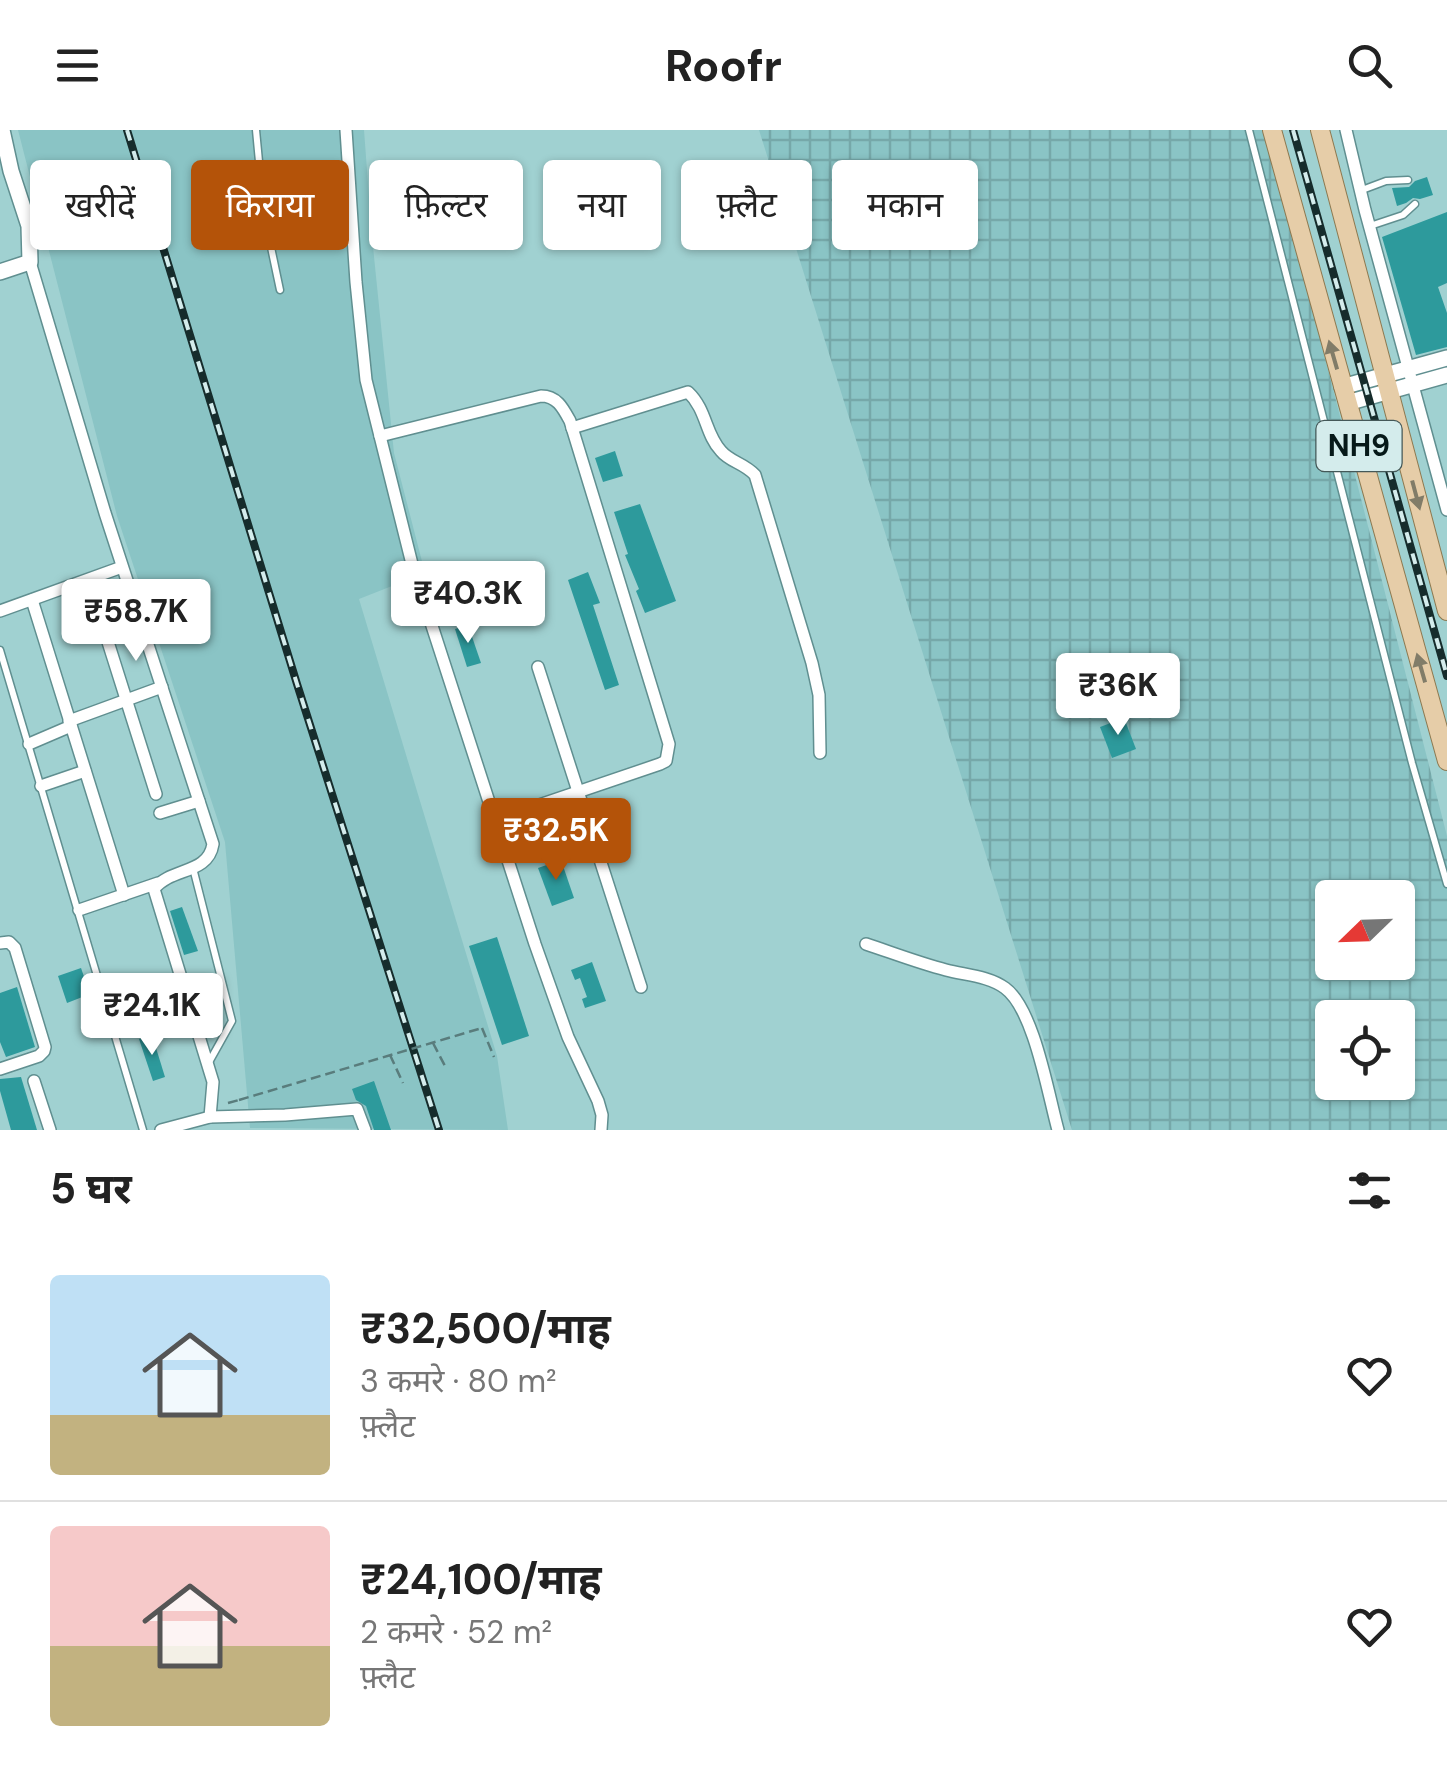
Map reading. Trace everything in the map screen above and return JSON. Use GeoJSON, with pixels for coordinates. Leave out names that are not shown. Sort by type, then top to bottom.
{"type":"FeatureCollection","features":[{"type":"Feature","properties":{"kind":"main road","name":"NH9"},"geometry":{"type":"LineString","coordinates":[[1272,130],[1447,762]]}},
{"type":"Feature","properties":{"kind":"main road","name":"NH9"},"geometry":{"type":"LineString","coordinates":[[1320,130],[1447,611]]}},
{"type":"Feature","properties":{"kind":"street"},"geometry":{"type":"LineString","coordinates":[[2,130],[29,226],[30,262],[122,567],[213,844],[209,858],[192,867],[79,910]]}},
{"type":"Feature","properties":{"kind":"street"},"geometry":{"type":"LineString","coordinates":[[346,130],[366,380],[412,564],[568,1037],[598,1101],[602,1115],[600,1130]]}},
{"type":"Feature","properties":{"kind":"street"},"geometry":{"type":"LineString","coordinates":[[1346,130],[1447,510]]}},
{"type":"Feature","properties":{"kind":"street"},"geometry":{"type":"LineString","coordinates":[[0,272],[30,262]]}},
{"type":"Feature","properties":{"kind":"street"},"geometry":{"type":"LineString","coordinates":[[1410,377],[1447,358]]}},
{"type":"Feature","properties":{"kind":"street"},"geometry":{"type":"LineString","coordinates":[[1344,395],[1410,377],[1447,375]]}},
{"type":"Feature","properties":{"kind":"street"},"geometry":{"type":"LineString","coordinates":[[572,428],[688,392],[700,405],[724,455],[746,465],[755,475],[812,662],[819,695],[820,752]]}},
{"type":"Feature","properties":{"kind":"street"},"geometry":{"type":"LineString","coordinates":[[380,436],[541,396],[556,400],[572,428],[669,744],[666,761],[495,820]]}},
{"type":"Feature","properties":{"kind":"street"},"geometry":{"type":"LineString","coordinates":[[0,611],[122,567]]}},
{"type":"Feature","properties":{"kind":"street"},"geometry":{"type":"LineString","coordinates":[[32,600],[124,895]]}},
{"type":"Feature","properties":{"kind":"street"},"geometry":{"type":"LineString","coordinates":[[108,642],[156,794]]}},
{"type":"Feature","properties":{"kind":"street"},"geometry":{"type":"LineString","coordinates":[[538,667],[641,987]]}},
{"type":"Feature","properties":{"kind":"street"},"geometry":{"type":"LineString","coordinates":[[29,744],[126,699],[162,687]]}},
{"type":"Feature","properties":{"kind":"street"},"geometry":{"type":"LineString","coordinates":[[42,786],[85,771]]}},
{"type":"Feature","properties":{"kind":"street"},"geometry":{"type":"LineString","coordinates":[[160,813],[199,801]]}},
{"type":"Feature","properties":{"kind":"street"},"geometry":{"type":"LineString","coordinates":[[158,883],[154,897],[214,1091],[210,1117]]}},
{"type":"Feature","properties":{"kind":"street"},"geometry":{"type":"LineString","coordinates":[[0,943],[8,942],[15,948],[45,1047],[39,1056],[1,1066]]}},
{"type":"Feature","properties":{"kind":"street"},"geometry":{"type":"LineString","coordinates":[[866,944],[994,982],[1018,1000],[1028,1022],[1058,1130]]}},
{"type":"Feature","properties":{"kind":"street"},"geometry":{"type":"LineString","coordinates":[[34,1081],[50,1130]]}},
{"type":"Feature","properties":{"kind":"street"},"geometry":{"type":"LineString","coordinates":[[168,1129],[210,1117],[286,1116],[357,1109],[365,1130]]}},
{"type":"Feature","properties":{"kind":"lane"},"geometry":{"type":"LineString","coordinates":[[256,130],[264,214],[280,290]]}},
{"type":"Feature","properties":{"kind":"lane"},"geometry":{"type":"LineString","coordinates":[[1249,130],[1447,884]]}},
{"type":"Feature","properties":{"kind":"lane"},"geometry":{"type":"LineString","coordinates":[[1360,190],[1386,181],[1408,180]]}},
{"type":"Feature","properties":{"kind":"lane"},"geometry":{"type":"LineString","coordinates":[[1370,226],[1404,215],[1415,204]]}},
{"type":"Feature","properties":{"kind":"lane"},"geometry":{"type":"LineString","coordinates":[[0,650],[143,1130]]}},
{"type":"Feature","properties":{"kind":"lane"},"geometry":{"type":"LineString","coordinates":[[192,867],[232,1022],[208,1065]]}},
{"type":"Feature","properties":{"kind":"path"},"geometry":{"type":"LineString","coordinates":[[239,1100],[482,1028],[494,1056]]}},
{"type":"Feature","properties":{"kind":"path"},"geometry":{"type":"LineString","coordinates":[[433,1043],[445,1066]]}},
{"type":"Feature","properties":{"kind":"path"},"geometry":{"type":"LineString","coordinates":[[390,1055],[402,1083]]}},
{"type":"Feature","properties":{"kind":"shaded area"},"geometry":{"type":"Polygon","coordinates":[[[18,130],[364,130],[369,250],[373,250],[394,453],[425,573],[359,599],[497,1056],[508,1130],[250,1128],[225,842],[117,516],[49,250],[171,250],[171,160],[30,160],[30,177],[18,130]]]}},
{"type":"Feature","properties":{"kind":"shaded area"},"geometry":{"type":"Polygon","coordinates":[[[759,130],[1267,130],[1447,836],[1447,1130],[1072,1130],[797,250],[812,250],[812,160],[768,160],[759,130]]]}},
{"type":"Feature","properties":{"kind":"building"},"geometry":{"type":"Polygon","coordinates":[[[1427,177],[1433,195],[1397,206],[1392,188],[1409,187],[1427,177]]]}},
{"type":"Feature","properties":{"kind":"building"},"geometry":{"type":"Polygon","coordinates":[[[1447,212],[1447,283],[1438,287],[1447,313],[1447,347],[1416,355],[1382,237],[1447,212]]]}},
{"type":"Feature","properties":{"kind":"building"},"geometry":{"type":"Polygon","coordinates":[[[615,451],[623,476],[603,482],[595,458],[615,451]]]}},
{"type":"Feature","properties":{"kind":"building"},"geometry":{"type":"Polygon","coordinates":[[[640,504],[676,601],[645,613],[614,512],[640,504]]]}},
{"type":"Feature","properties":{"kind":"building"},"geometry":{"type":"Polygon","coordinates":[[[588,572],[600,603],[593,605],[619,685],[605,690],[568,580],[588,572]]]}},
{"type":"Feature","properties":{"kind":"building"},"geometry":{"type":"Polygon","coordinates":[[[468,625],[481,663],[467,667],[455,629],[468,625]]]}},
{"type":"Feature","properties":{"kind":"building"},"geometry":{"type":"Polygon","coordinates":[[[1124,718],[1136,749],[1112,758],[1100,727],[1124,718]]]}},
{"type":"Feature","properties":{"kind":"building"},"geometry":{"type":"Polygon","coordinates":[[[561,860],[574,898],[552,906],[538,868],[561,860]]]}},
{"type":"Feature","properties":{"kind":"building"},"geometry":{"type":"Polygon","coordinates":[[[182,907],[198,951],[184,955],[170,911],[182,907]]]}},
{"type":"Feature","properties":{"kind":"building"},"geometry":{"type":"Polygon","coordinates":[[[497,937],[529,1036],[502,1045],[469,946],[497,937]]]}},
{"type":"Feature","properties":{"kind":"building"},"geometry":{"type":"Polygon","coordinates":[[[592,962],[606,1001],[585,1008],[582,999],[587,997],[580,978],[575,980],[571,970],[592,962]]]}},
{"type":"Feature","properties":{"kind":"building"},"geometry":{"type":"Polygon","coordinates":[[[81,968],[90,994],[67,1003],[58,976],[81,968]]]}},
{"type":"Feature","properties":{"kind":"building"},"geometry":{"type":"Polygon","coordinates":[[[17,987],[35,1047],[6,1057],[0,1042],[0,993],[17,987]]]}},
{"type":"Feature","properties":{"kind":"building"},"geometry":{"type":"Polygon","coordinates":[[[152,1035],[165,1077],[153,1081],[139,1039],[152,1035]]]}},
{"type":"Feature","properties":{"kind":"building"},"geometry":{"type":"Polygon","coordinates":[[[21,1077],[37,1130],[11,1130],[0,1079],[21,1077]]]}},
{"type":"Feature","properties":{"kind":"building"},"geometry":{"type":"Polygon","coordinates":[[[374,1081],[391,1130],[374,1130],[366,1106],[356,1100],[352,1089],[374,1081]]]}},
{"type":"Feature","properties":{"kind":"railway"},"geometry":{"type":"LineString","coordinates":[[127,130],[439,1130]]}},
{"type":"Feature","properties":{"kind":"railway"},"geometry":{"type":"LineString","coordinates":[[1293,130],[1447,676]]}}]}
